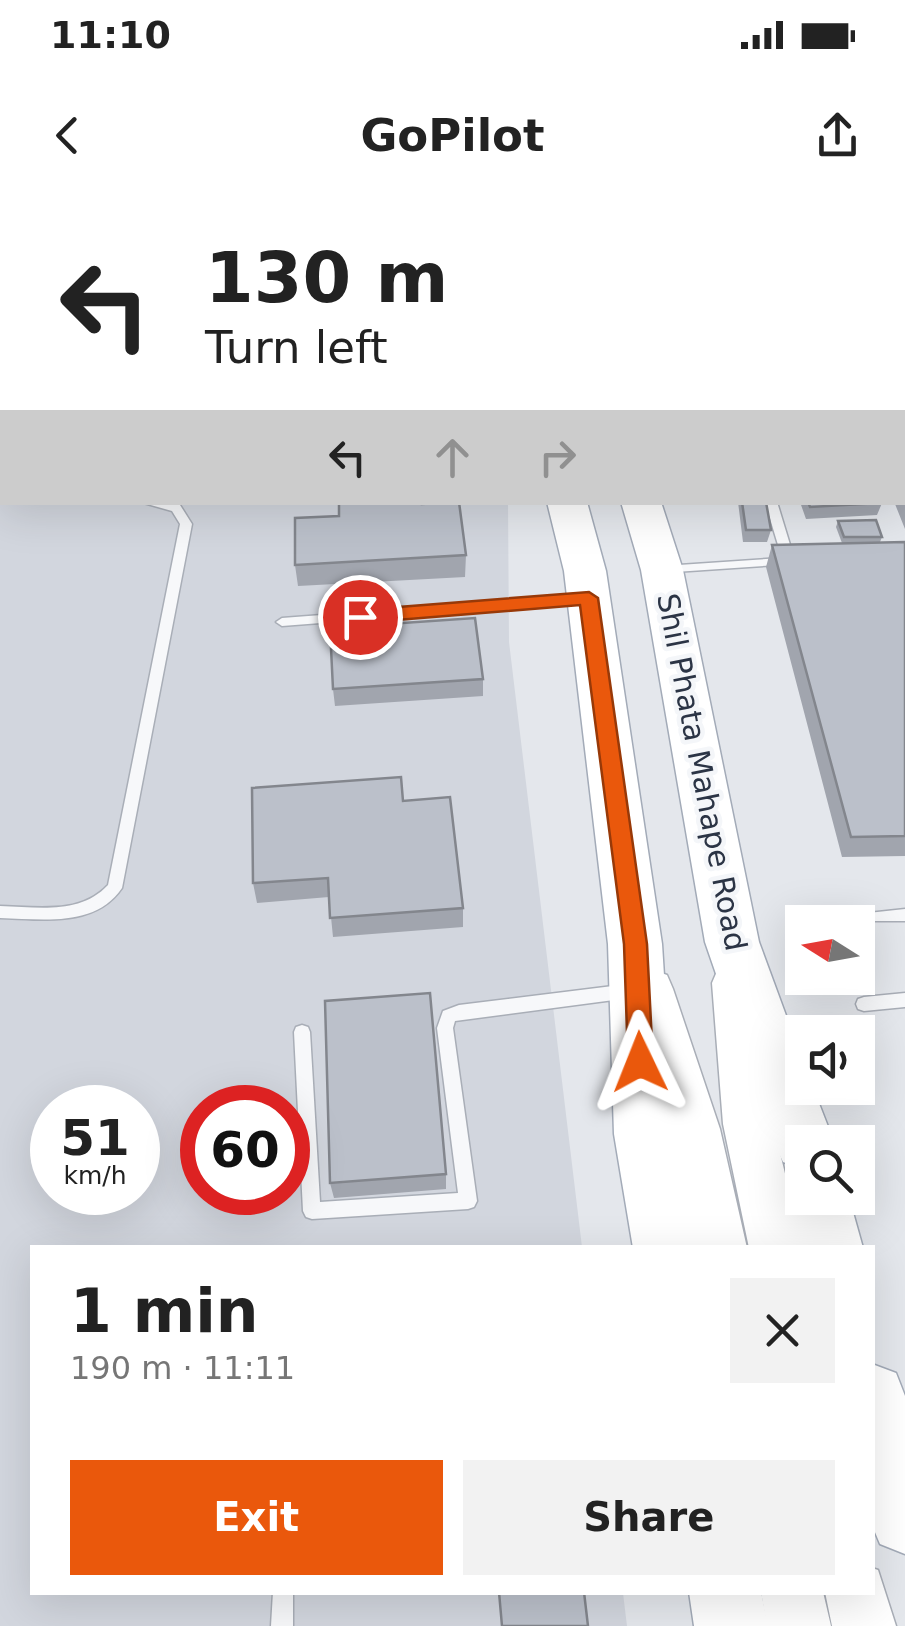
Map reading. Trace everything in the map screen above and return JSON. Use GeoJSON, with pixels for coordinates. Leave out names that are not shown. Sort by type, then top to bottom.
{"type":"FeatureCollection","features":[{"type":"Feature","properties":{"kind":"main road"},"geometry":{"type":"LineString","coordinates":[[568,505],[587,585],[636,967],[644,1134],[663,1245]]}},
{"type":"Feature","properties":{"kind":"main road"},"geometry":{"type":"LineString","coordinates":[[587,585],[590,505]]}},
{"type":"Feature","properties":{"kind":"main road"},"geometry":{"type":"LineString","coordinates":[[642,505],[662,570]]}},
{"type":"Feature","properties":{"kind":"main road"},"geometry":{"type":"LineString","coordinates":[[662,570],[664,505]]}},
{"type":"Feature","properties":{"kind":"main road","name":"Shil Phata Mahape Road"},"geometry":{"type":"LineString","coordinates":[[662,570],[732,942],[798,1125]]}},
{"type":"Feature","properties":{"kind":"main road"},"geometry":{"type":"LineString","coordinates":[[732,942],[748,1124],[775,1245]]}},
{"type":"Feature","properties":{"kind":"main road"},"geometry":{"type":"LineString","coordinates":[[636,967],[696,1129],[719,1245]]}},
{"type":"Feature","properties":{"kind":"main road"},"geometry":{"type":"LineString","coordinates":[[823,1215],[831,1245]]}},
{"type":"Feature","properties":{"kind":"main road"},"geometry":{"type":"LineString","coordinates":[[875,1408],[905,1518]]}},
{"type":"Feature","properties":{"kind":"main road"},"geometry":{"type":"LineString","coordinates":[[725,1595],[730,1626]]}},
{"type":"Feature","properties":{"kind":"main road"},"geometry":{"type":"LineString","coordinates":[[793,1595],[798,1626]]}},
{"type":"Feature","properties":{"kind":"main road"},"geometry":{"type":"LineString","coordinates":[[857,1595],[864,1626]]}},
{"type":"Feature","properties":{"kind":"lane"},"geometry":{"type":"LineString","coordinates":[[0,912],[81,912],[104,902],[114,888],[186,524],[176,508],[160,505]]}},
{"type":"Feature","properties":{"kind":"lane"},"geometry":{"type":"LineString","coordinates":[[772,505],[790,562]]}},
{"type":"Feature","properties":{"kind":"lane"},"geometry":{"type":"LineString","coordinates":[[662,570],[809,561]]}},
{"type":"Feature","properties":{"kind":"lane"},"geometry":{"type":"LineString","coordinates":[[282,622],[587,585]]}},
{"type":"Feature","properties":{"kind":"lane"},"geometry":{"type":"LineString","coordinates":[[875,917],[905,915]]}},
{"type":"Feature","properties":{"kind":"lane"},"geometry":{"type":"LineString","coordinates":[[302,1032],[312,1211],[468,1201],[445,1028],[449,1016],[636,967]]}},
{"type":"Feature","properties":{"kind":"lane"},"geometry":{"type":"LineString","coordinates":[[864,1004],[905,1000]]}},
{"type":"Feature","properties":{"kind":"lane"},"geometry":{"type":"LineString","coordinates":[[282,1626],[283,1595]]}},
{"type":"Feature","properties":{"kind":"shaded area"},"geometry":{"type":"Polygon","coordinates":[[[0,505],[508,505],[509,642],[582,1245],[30,1245],[30,1595],[623,1595],[627,1626],[0,1626],[0,505]]]}},
{"type":"Feature","properties":{"kind":"building"},"geometry":{"type":"Polygon","coordinates":[[[339,505],[459,505],[466,555],[295,565],[295,518],[339,516],[339,505]]]}},
{"type":"Feature","properties":{"kind":"building"},"geometry":{"type":"Polygon","coordinates":[[[742,505],[767,505],[771,530],[746,530],[742,505]]]}},
{"type":"Feature","properties":{"kind":"building"},"geometry":{"type":"Polygon","coordinates":[[[876,520],[882,537],[844,537],[838,521],[876,520]]]}},
{"type":"Feature","properties":{"kind":"building"},"geometry":{"type":"Polygon","coordinates":[[[905,542],[905,836],[851,837],[772,545],[905,542]]]}},
{"type":"Feature","properties":{"kind":"building"},"geometry":{"type":"Polygon","coordinates":[[[475,618],[483,679],[333,689],[330,628],[475,618]]]}},
{"type":"Feature","properties":{"kind":"building"},"geometry":{"type":"Polygon","coordinates":[[[401,777],[403,801],[450,797],[463,908],[330,918],[328,878],[253,883],[252,788],[401,777]]]}},
{"type":"Feature","properties":{"kind":"building"},"geometry":{"type":"Polygon","coordinates":[[[430,993],[446,1174],[330,1183],[325,1001],[430,993]]]}},
{"type":"Feature","properties":{"kind":"building"},"geometry":{"type":"Polygon","coordinates":[[[499,1595],[584,1595],[588,1626],[502,1626],[499,1595]]]}},
{"type":"Feature","properties":{"kind":"route"},"geometry":{"type":"LineString","coordinates":[[360,617],[589,598],[635,944],[640,1062]]}}]}
